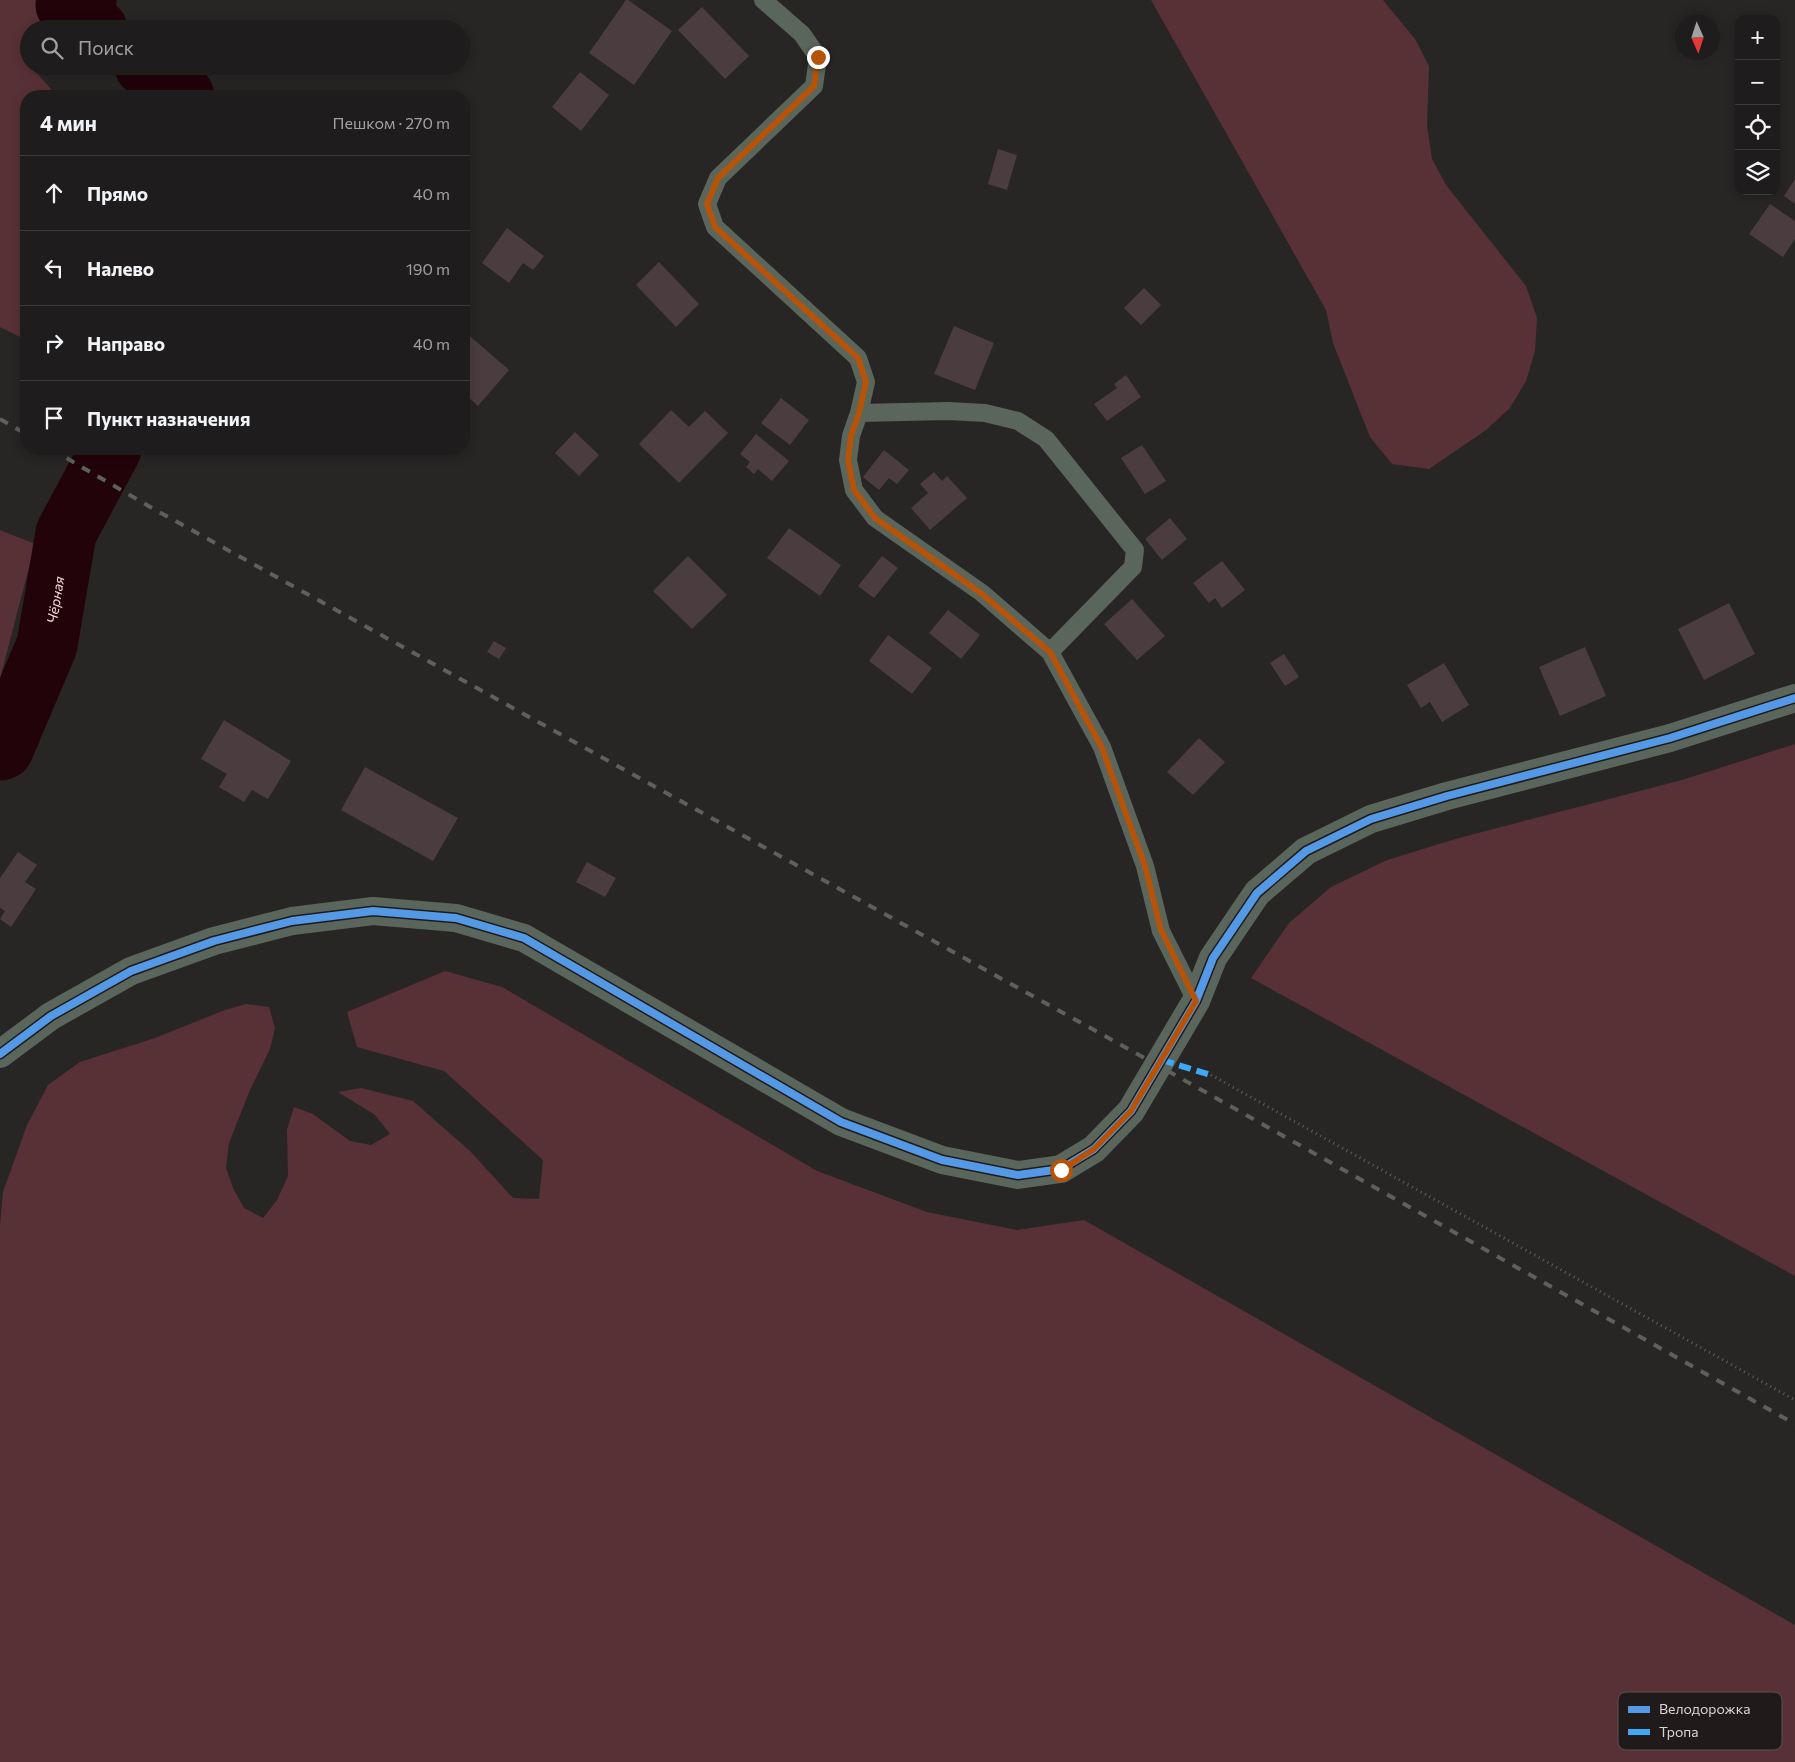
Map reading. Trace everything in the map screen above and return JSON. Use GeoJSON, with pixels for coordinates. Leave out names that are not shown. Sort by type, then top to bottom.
{"type":"FeatureCollection","features":[{"type":"Feature","properties":{"kind":"street"},"geometry":{"type":"LineString","coordinates":[[0,1054],[51,1016],[131,971],[214,941],[292,921],[373,911],[456,918],[524,938],[840,1122],[942,1160],[1018,1175],[1061,1170],[1094,1149],[1131,1111],[1196,1001],[1212,958],[1256,894],[1306,851],[1370,819],[1456,794],[1670,738],[1795,698]]}},
{"type":"Feature","properties":{"kind":"lane"},"geometry":{"type":"LineString","coordinates":[[763,0],[802,34],[818,57],[814,86],[718,178],[707,204],[715,227],[858,358],[866,382],[859,413],[851,436],[848,460],[854,490],[875,518],[982,594],[1050,652],[1102,748],[1145,866],[1161,930],[1196,1001]]}},
{"type":"Feature","properties":{"kind":"lane"},"geometry":{"type":"LineString","coordinates":[[859,413],[948,411],[985,414],[1018,422],[1046,440],[1135,550],[1133,567],[1050,652]]}},
{"type":"Feature","properties":{"kind":"path"},"geometry":{"type":"LineString","coordinates":[[1211,1074],[1795,1400]]}},
{"type":"Feature","properties":{"kind":"shaded area"},"geometry":{"type":"Polygon","coordinates":[[[0,0],[105,0],[73,20],[20,20],[20,75],[39,75],[52,90],[20,90],[20,337],[0,327],[0,0]]]}},
{"type":"Feature","properties":{"kind":"shaded area"},"geometry":{"type":"Polygon","coordinates":[[[1151,0],[1383,0],[1415,39],[1429,66],[1427,126],[1432,159],[1446,185],[1526,286],[1537,318],[1535,351],[1526,381],[1510,408],[1486,430],[1429,469],[1392,464],[1370,437],[1333,343],[1326,310],[1151,0]]]}},
{"type":"Feature","properties":{"kind":"shaded area"},"geometry":{"type":"Polygon","coordinates":[[[0,530],[35,544],[0,679],[0,530]]]}},
{"type":"Feature","properties":{"kind":"shaded area"},"geometry":{"type":"Polygon","coordinates":[[[1795,744],[1795,1276],[1251,978],[1289,923],[1331,887],[1387,860],[1459,838],[1682,780],[1795,744]]]}},
{"type":"Feature","properties":{"kind":"shaded area"},"geometry":{"type":"Polygon","coordinates":[[[445,971],[502,987],[817,1171],[927,1212],[1017,1230],[1084,1220],[1795,1625],[1795,1762],[0,1762],[0,1226],[3,1192],[27,1125],[48,1085],[80,1062],[155,1038],[225,1010],[246,1004],[269,1007],[275,1028],[270,1049],[250,1090],[229,1143],[226,1168],[233,1188],[244,1208],[263,1218],[277,1200],[288,1176],[287,1130],[294,1107],[313,1114],[350,1141],[371,1145],[390,1134],[375,1115],[338,1092],[361,1088],[413,1101],[470,1151],[513,1198],[539,1199],[543,1160],[444,1071],[357,1047],[347,1012],[445,971]]]}},
{"type":"Feature","properties":{"kind":"building"},"geometry":{"type":"Polygon","coordinates":[[[626,0],[672,31],[634,85],[589,53],[626,0]]]}},
{"type":"Feature","properties":{"kind":"building"},"geometry":{"type":"Polygon","coordinates":[[[702,7],[749,56],[725,79],[678,30],[702,7]]]}},
{"type":"Feature","properties":{"kind":"building"},"geometry":{"type":"Polygon","coordinates":[[[580,72],[609,95],[581,131],[552,107],[580,72]]]}},
{"type":"Feature","properties":{"kind":"building"},"geometry":{"type":"Polygon","coordinates":[[[998,149],[1017,155],[1007,190],[988,184],[998,149]]]}},
{"type":"Feature","properties":{"kind":"building"},"geometry":{"type":"Polygon","coordinates":[[[1795,179],[1795,204],[1784,196],[1795,179]]]}},
{"type":"Feature","properties":{"kind":"building"},"geometry":{"type":"Polygon","coordinates":[[[1770,204],[1795,221],[1795,239],[1783,257],[1749,234],[1770,204]]]}},
{"type":"Feature","properties":{"kind":"building"},"geometry":{"type":"Polygon","coordinates":[[[507,228],[544,256],[533,270],[523,263],[509,283],[482,263],[507,228]]]}},
{"type":"Feature","properties":{"kind":"building"},"geometry":{"type":"Polygon","coordinates":[[[659,262],[699,304],[676,327],[636,285],[659,262]]]}},
{"type":"Feature","properties":{"kind":"building"},"geometry":{"type":"Polygon","coordinates":[[[1144,288],[1161,305],[1141,325],[1124,308],[1144,288]]]}},
{"type":"Feature","properties":{"kind":"building"},"geometry":{"type":"Polygon","coordinates":[[[954,326],[994,343],[975,390],[934,374],[954,326]]]}},
{"type":"Feature","properties":{"kind":"building"},"geometry":{"type":"Polygon","coordinates":[[[470,336],[509,370],[478,406],[470,399],[470,336]]]}},
{"type":"Feature","properties":{"kind":"building"},"geometry":{"type":"Polygon","coordinates":[[[1126,375],[1141,397],[1107,421],[1094,404],[1117,388],[1114,384],[1126,375]]]}},
{"type":"Feature","properties":{"kind":"building"},"geometry":{"type":"Polygon","coordinates":[[[781,398],[809,420],[790,445],[761,423],[781,398]]]}},
{"type":"Feature","properties":{"kind":"building"},"geometry":{"type":"Polygon","coordinates":[[[671,410],[689,427],[705,411],[728,433],[679,483],[639,444],[671,410]]]}},
{"type":"Feature","properties":{"kind":"building"},"geometry":{"type":"Polygon","coordinates":[[[575,432],[599,455],[579,476],[555,453],[575,432]]]}},
{"type":"Feature","properties":{"kind":"building"},"geometry":{"type":"Polygon","coordinates":[[[756,434],[789,461],[772,481],[758,469],[754,474],[746,467],[750,462],[740,454],[756,434]]]}},
{"type":"Feature","properties":{"kind":"building"},"geometry":{"type":"Polygon","coordinates":[[[1142,445],[1166,481],[1145,494],[1121,458],[1142,445]]]}},
{"type":"Feature","properties":{"kind":"building"},"geometry":{"type":"Polygon","coordinates":[[[884,450],[909,470],[897,484],[889,478],[879,490],[863,477],[884,450]]]}},
{"type":"Feature","properties":{"kind":"building"},"geometry":{"type":"Polygon","coordinates":[[[934,472],[942,481],[947,476],[967,498],[930,530],[911,508],[928,493],[920,484],[934,472]]]}},
{"type":"Feature","properties":{"kind":"building"},"geometry":{"type":"Polygon","coordinates":[[[1170,518],[1187,539],[1162,560],[1145,539],[1170,518]]]}},
{"type":"Feature","properties":{"kind":"building"},"geometry":{"type":"Polygon","coordinates":[[[789,528],[841,565],[820,596],[767,558],[789,528]]]}},
{"type":"Feature","properties":{"kind":"building"},"geometry":{"type":"Polygon","coordinates":[[[688,556],[727,595],[692,629],[653,591],[688,556]]]}},
{"type":"Feature","properties":{"kind":"building"},"geometry":{"type":"Polygon","coordinates":[[[882,556],[898,568],[874,598],[858,586],[882,556]]]}},
{"type":"Feature","properties":{"kind":"building"},"geometry":{"type":"Polygon","coordinates":[[[1222,561],[1245,590],[1222,608],[1215,598],[1209,603],[1193,583],[1222,561]]]}},
{"type":"Feature","properties":{"kind":"building"},"geometry":{"type":"Polygon","coordinates":[[[1132,599],[1165,636],[1137,660],[1104,624],[1132,599]]]}},
{"type":"Feature","properties":{"kind":"building"},"geometry":{"type":"Polygon","coordinates":[[[1729,603],[1755,654],[1704,680],[1678,629],[1729,603]]]}},
{"type":"Feature","properties":{"kind":"building"},"geometry":{"type":"Polygon","coordinates":[[[948,610],[980,635],[961,659],[929,633],[948,610]]]}},
{"type":"Feature","properties":{"kind":"building"},"geometry":{"type":"Polygon","coordinates":[[[888,635],[932,668],[912,694],[869,661],[888,635]]]}},
{"type":"Feature","properties":{"kind":"building"},"geometry":{"type":"Polygon","coordinates":[[[494,641],[506,648],[499,659],[487,652],[494,641]]]}},
{"type":"Feature","properties":{"kind":"building"},"geometry":{"type":"Polygon","coordinates":[[[1585,647],[1606,696],[1560,716],[1539,667],[1585,647]]]}},
{"type":"Feature","properties":{"kind":"building"},"geometry":{"type":"Polygon","coordinates":[[[1284,654],[1299,677],[1285,686],[1270,663],[1284,654]]]}},
{"type":"Feature","properties":{"kind":"building"},"geometry":{"type":"Polygon","coordinates":[[[1444,663],[1469,705],[1442,722],[1430,702],[1421,708],[1407,685],[1444,663]]]}},
{"type":"Feature","properties":{"kind":"building"},"geometry":{"type":"Polygon","coordinates":[[[224,720],[291,761],[268,799],[252,790],[244,802],[219,787],[227,774],[201,759],[224,720]]]}},
{"type":"Feature","properties":{"kind":"building"},"geometry":{"type":"Polygon","coordinates":[[[1199,738],[1225,762],[1193,795],[1167,772],[1199,738]]]}},
{"type":"Feature","properties":{"kind":"building"},"geometry":{"type":"Polygon","coordinates":[[[365,767],[458,818],[433,861],[341,810],[365,767]]]}},
{"type":"Feature","properties":{"kind":"building"},"geometry":{"type":"Polygon","coordinates":[[[18,852],[37,865],[25,882],[36,889],[11,927],[0,919],[5,911],[0,908],[0,878],[18,852]]]}},
{"type":"Feature","properties":{"kind":"building"},"geometry":{"type":"Polygon","coordinates":[[[587,862],[616,878],[605,897],[576,882],[587,862]]]}},
{"type":"Feature","properties":{"kind":"waterway","name":"Чёрная"},"geometry":{"type":"LineString","coordinates":[[85,20],[66,5],[86,0]]}},
{"type":"Feature","properties":{"kind":"waterway","name":"Чёрная"},"geometry":{"type":"LineString","coordinates":[[157,75],[176,90]]}},
{"type":"Feature","properties":{"kind":"waterway","name":"Чёрная"},"geometry":{"type":"LineString","coordinates":[[0,750],[3,749],[47,645],[66,533],[108,455]]}},
{"type":"Feature","properties":{"kind":"railway"},"geometry":{"type":"LineString","coordinates":[[0,419],[20,431]]}},
{"type":"Feature","properties":{"kind":"railway"},"geometry":{"type":"LineString","coordinates":[[61,455],[152,508],[1159,1066],[1795,1424]]}},
{"type":"Feature","properties":{"kind":"marked path"},"geometry":{"type":"LineString","coordinates":[[1162,1060],[1211,1075]]}},
{"type":"Feature","properties":{"kind":"cycle path"},"geometry":{"type":"LineString","coordinates":[[0,1054],[51,1016],[131,971],[214,941],[292,921],[373,911],[456,918],[524,938],[841,1122],[942,1160],[1018,1175],[1061,1169],[1094,1149],[1131,1111],[1196,1001],[1213,958],[1257,893],[1306,851],[1371,819],[1447,796],[1670,738],[1795,698]]}},
{"type":"Feature","properties":{"kind":"route"},"geometry":{"type":"LineString","coordinates":[[818,57],[814,86],[718,178],[707,204],[715,227],[858,358],[866,382],[859,413],[851,436],[848,460],[854,490],[875,518],[982,594],[1050,652],[1102,748],[1145,866],[1161,930],[1196,1001],[1131,1111],[1094,1149],[1061,1170]]}}]}
